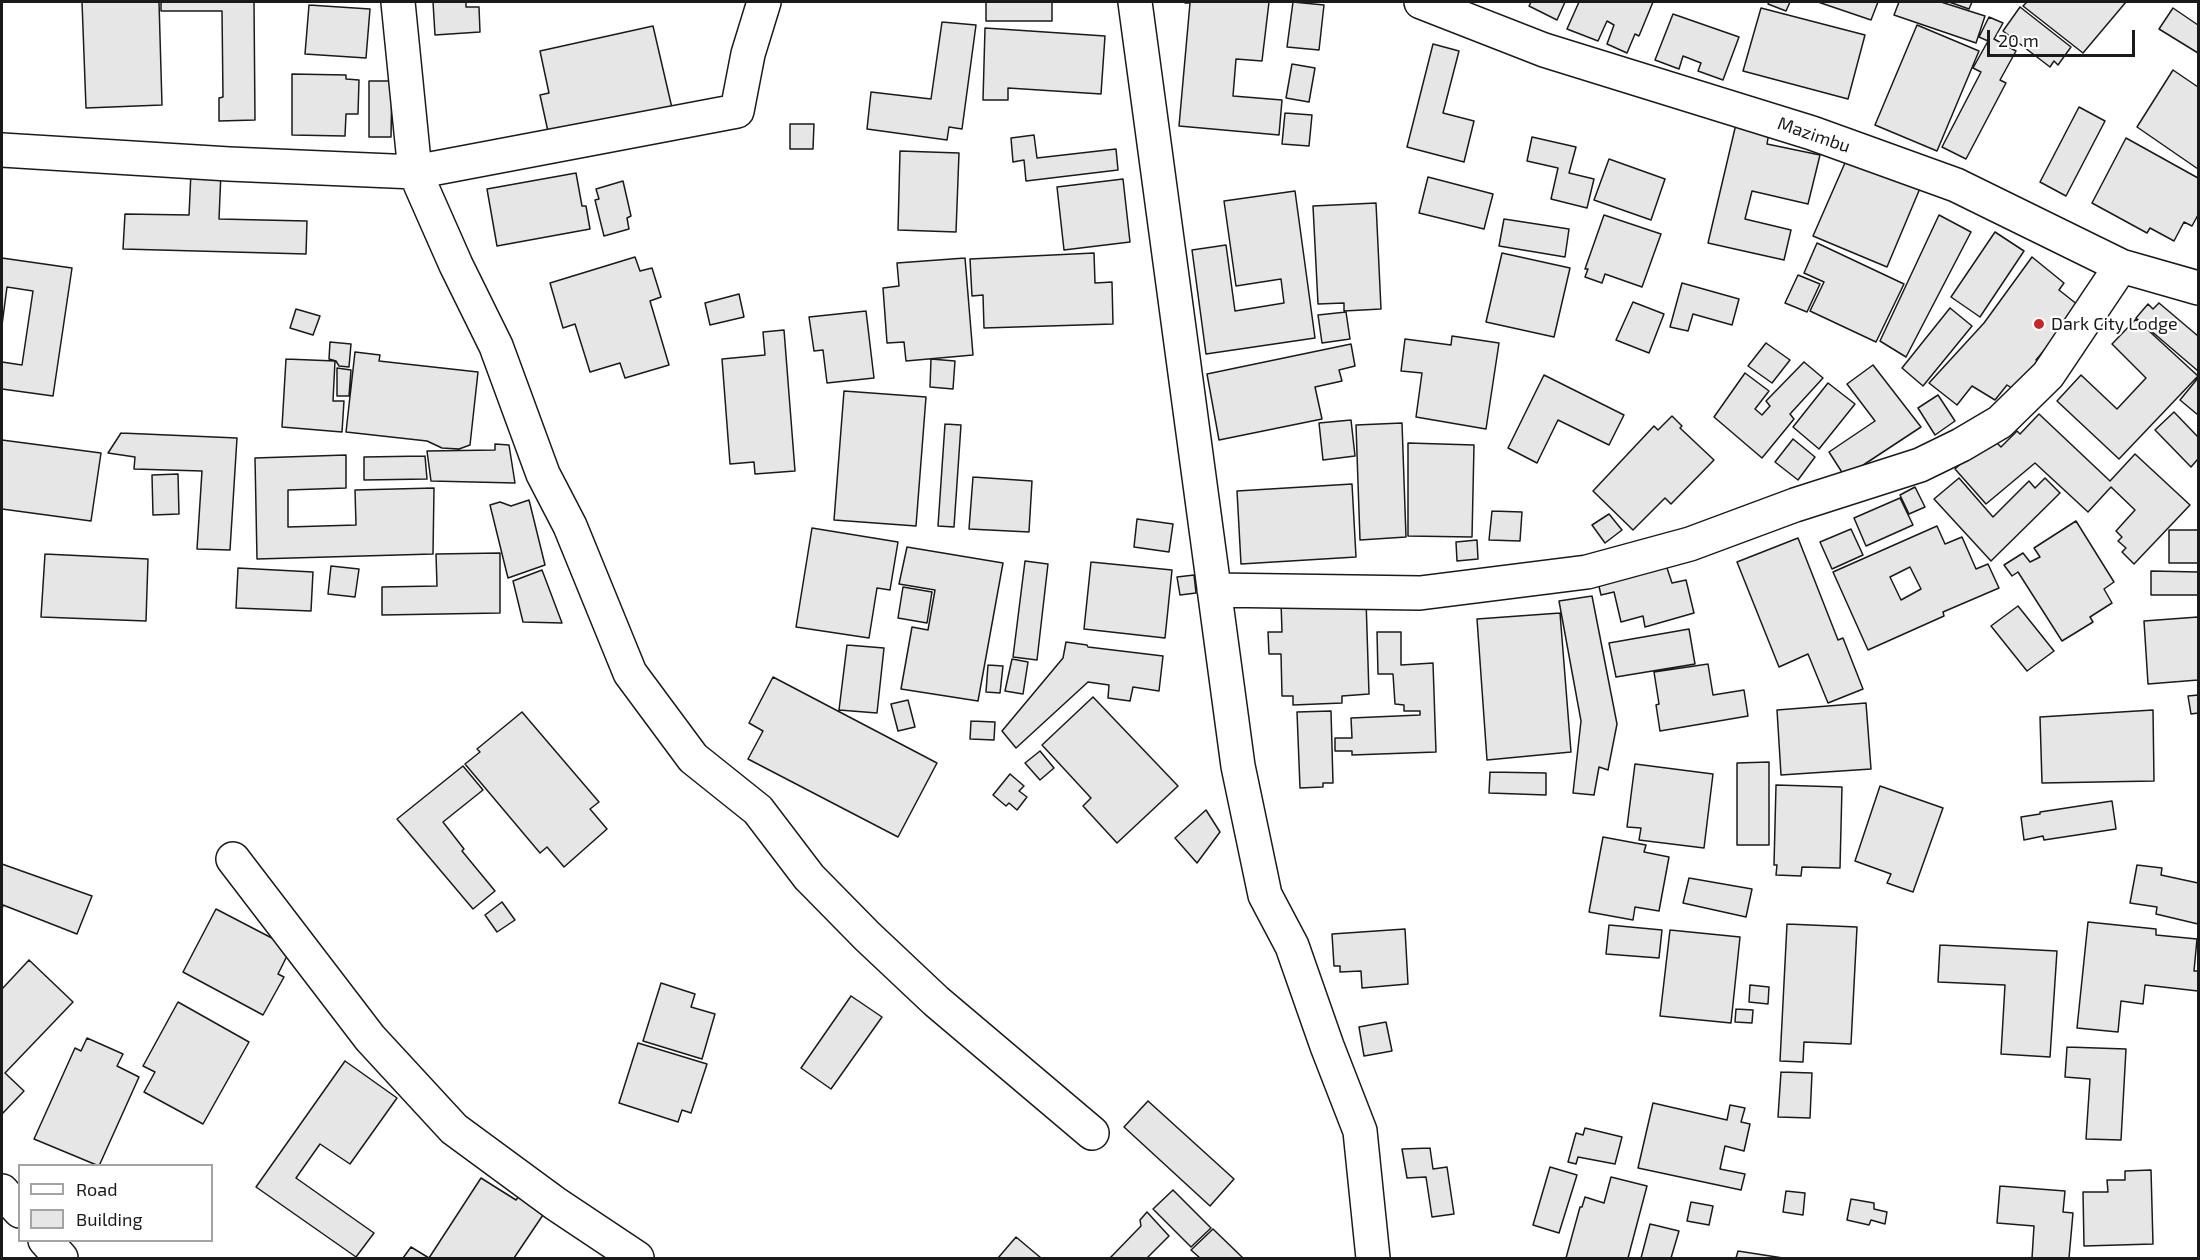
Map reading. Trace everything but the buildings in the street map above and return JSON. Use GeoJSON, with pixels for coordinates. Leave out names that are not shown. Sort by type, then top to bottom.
{"type":"FeatureCollection","features":[{"type":"Feature","properties":{"kind":"street"},"geometry":{"type":"LineString","coordinates":[[398,2],[415,172],[456,266],[496,346],[543,474],[570,526],[630,673],[693,758],[758,810],[809,877],[867,936],[936,1001],[1092,1133]]}},
{"type":"Feature","properties":{"kind":"street"},"geometry":{"type":"LineString","coordinates":[[2,150],[229,164],[415,172],[737,111],[748,54],[764,2]]}},
{"type":"Feature","properties":{"kind":"street"},"geometry":{"type":"LineString","coordinates":[[1135,2],[1238,766],[1265,895],[1292,946],[1360,1131],[1373,1258]]}},
{"type":"Feature","properties":{"kind":"street","name":"Mazimbu"},"geometry":{"type":"LineString","coordinates":[[1421,2],[1544,50],[1812,134],[1956,185],[2121,266],[2199,288]]}},
{"type":"Feature","properties":{"kind":"street"},"geometry":{"type":"LineString","coordinates":[[1214,590],[1420,593],[1587,572],[1690,544],[1795,505],[1920,465],[2000,422],[2040,383],[2048,375],[2121,266]]}},
{"type":"Feature","properties":{"kind":"street"},"geometry":{"type":"LineString","coordinates":[[233,859],[370,1038],[454,1129],[556,1204],[637,1258]]}},
{"type":"Feature","properties":{"kind":"street"},"geometry":{"type":"LineString","coordinates":[[2,1191],[18,1209]]}},
{"type":"Feature","properties":{"kind":"street"},"geometry":{"type":"LineString","coordinates":[[47,1242],[61,1258]]}},
{"type":"Feature","properties":{"kind":"place","name":"Dark City Lodge"},"geometry":{"type":"Point","coordinates":[2039,324]}}]}
